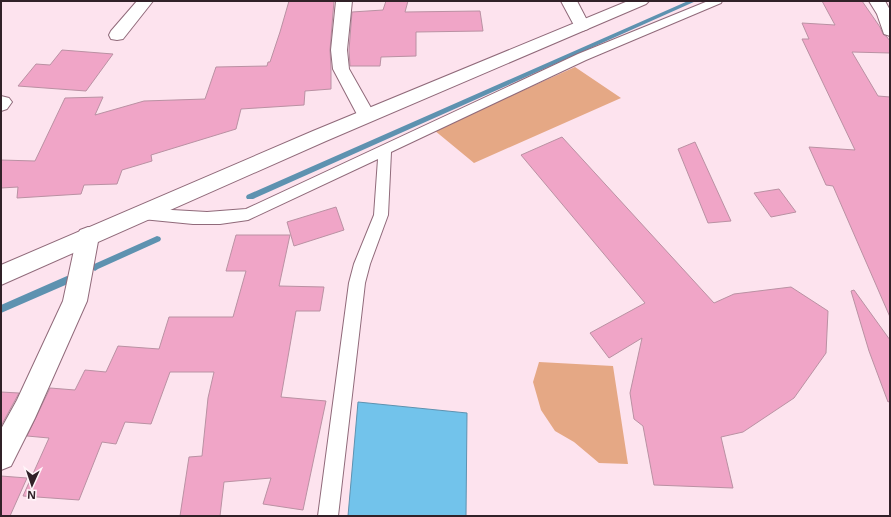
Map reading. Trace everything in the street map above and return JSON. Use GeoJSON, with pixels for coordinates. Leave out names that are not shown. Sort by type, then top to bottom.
{"type":"FeatureCollection","features":[{"type":"Feature","properties":{"kind":"main road"},"geometry":{"type":"LineString","coordinates":[[117,35],[146,1]]}},
{"type":"Feature","properties":{"kind":"main road"},"geometry":{"type":"LineString","coordinates":[[344,1],[339,44],[341,68],[366,115]]}},
{"type":"Feature","properties":{"kind":"main road"},"geometry":{"type":"LineString","coordinates":[[569,1],[582,26]]}},
{"type":"Feature","properties":{"kind":"main road"},"geometry":{"type":"LineString","coordinates":[[1,275],[136,214],[366,115],[641,1]]}},
{"type":"Feature","properties":{"kind":"main road"},"geometry":{"type":"LineString","coordinates":[[877,1],[885,14],[890,31]]}},
{"type":"Feature","properties":{"kind":"main road"},"geometry":{"type":"LineString","coordinates":[[1,456],[26,409],[75,302],[88,236]]}},
{"type":"Feature","properties":{"kind":"lane"},"geometry":{"type":"LineString","coordinates":[[136,214],[201,219],[248,214],[582,57],[717,1]]}},
{"type":"Feature","properties":{"kind":"lane"},"geometry":{"type":"LineString","coordinates":[[328,516],[357,283],[362,264],[381,215],[385,150]]}},
{"type":"Feature","properties":{"kind":"shaded area"},"geometry":{"type":"Polygon","coordinates":[[[575,67],[621,98],[474,163],[434,130],[575,67]]]}},
{"type":"Feature","properties":{"kind":"shaded area"},"geometry":{"type":"Polygon","coordinates":[[[539,362],[613,366],[628,464],[599,463],[574,442],[555,431],[541,410],[533,382],[539,362]]]}},
{"type":"Feature","properties":{"kind":"water"},"geometry":{"type":"Polygon","coordinates":[[[358,402],[467,413],[466,516],[348,516],[358,402]]]}},
{"type":"Feature","properties":{"kind":"building"},"geometry":{"type":"Polygon","coordinates":[[[289,1],[334,1],[330,50],[331,89],[305,91],[304,105],[241,109],[236,129],[151,155],[152,161],[122,170],[117,184],[84,185],[81,194],[17,198],[18,187],[1,188],[1,160],[35,161],[65,98],[103,97],[95,115],[144,101],[205,99],[216,67],[267,66],[268,62],[270,62],[289,1]]]}},
{"type":"Feature","properties":{"kind":"building"},"geometry":{"type":"Polygon","coordinates":[[[386,1],[408,1],[405,12],[480,11],[483,31],[416,32],[416,56],[381,57],[380,66],[350,66],[349,50],[352,12],[383,10],[386,1]]]}},
{"type":"Feature","properties":{"kind":"building"},"geometry":{"type":"Polygon","coordinates":[[[822,1],[862,1],[880,27],[883,34],[890,41],[890,53],[852,52],[878,96],[890,97],[890,317],[833,186],[826,185],[809,147],[855,150],[802,39],[809,39],[802,23],[835,25],[822,1]]]}},
{"type":"Feature","properties":{"kind":"building"},"geometry":{"type":"Polygon","coordinates":[[[62,50],[113,54],[86,91],[18,86],[36,64],[50,65],[62,50]]]}},
{"type":"Feature","properties":{"kind":"building"},"geometry":{"type":"Polygon","coordinates":[[[562,137],[714,303],[734,294],[791,287],[828,311],[826,353],[794,398],[743,432],[721,437],[733,488],[654,485],[643,426],[634,419],[630,393],[642,338],[609,358],[590,333],[645,303],[521,155],[562,137]]]}},
{"type":"Feature","properties":{"kind":"building"},"geometry":{"type":"Polygon","coordinates":[[[695,142],[731,221],[708,223],[678,149],[695,142]]]}},
{"type":"Feature","properties":{"kind":"building"},"geometry":{"type":"Polygon","coordinates":[[[779,189],[796,212],[771,217],[754,193],[779,189]]]}},
{"type":"Feature","properties":{"kind":"building"},"geometry":{"type":"Polygon","coordinates":[[[336,207],[344,230],[294,246],[287,222],[336,207]]]}},
{"type":"Feature","properties":{"kind":"building"},"geometry":{"type":"Polygon","coordinates":[[[236,235],[290,235],[279,286],[324,287],[320,311],[296,311],[281,397],[326,401],[303,510],[263,504],[271,478],[224,482],[220,516],[180,516],[189,457],[202,456],[208,398],[214,372],[170,372],[151,424],[125,422],[116,444],[102,442],[79,500],[23,496],[49,438],[27,436],[50,388],[75,390],[85,370],[106,372],[118,346],[159,349],[169,317],[233,317],[246,271],[226,271],[236,235]]]}},
{"type":"Feature","properties":{"kind":"building"},"geometry":{"type":"Polygon","coordinates":[[[854,290],[890,340],[890,401],[888,402],[869,351],[851,291],[854,290]]]}},
{"type":"Feature","properties":{"kind":"building"},"geometry":{"type":"Polygon","coordinates":[[[1,392],[19,393],[1,426],[1,392]]]}},
{"type":"Feature","properties":{"kind":"building"},"geometry":{"type":"Polygon","coordinates":[[[1,476],[27,478],[10,516],[1,516],[1,476]]]}},
{"type":"Feature","properties":{"kind":"waterway"},"geometry":{"type":"LineString","coordinates":[[250,197],[693,1]]}},
{"type":"Feature","properties":{"kind":"waterway"},"geometry":{"type":"LineString","coordinates":[[95,267],[157,239]]}},
{"type":"Feature","properties":{"kind":"waterway"},"geometry":{"type":"LineString","coordinates":[[1,309],[67,280]]}}]}
